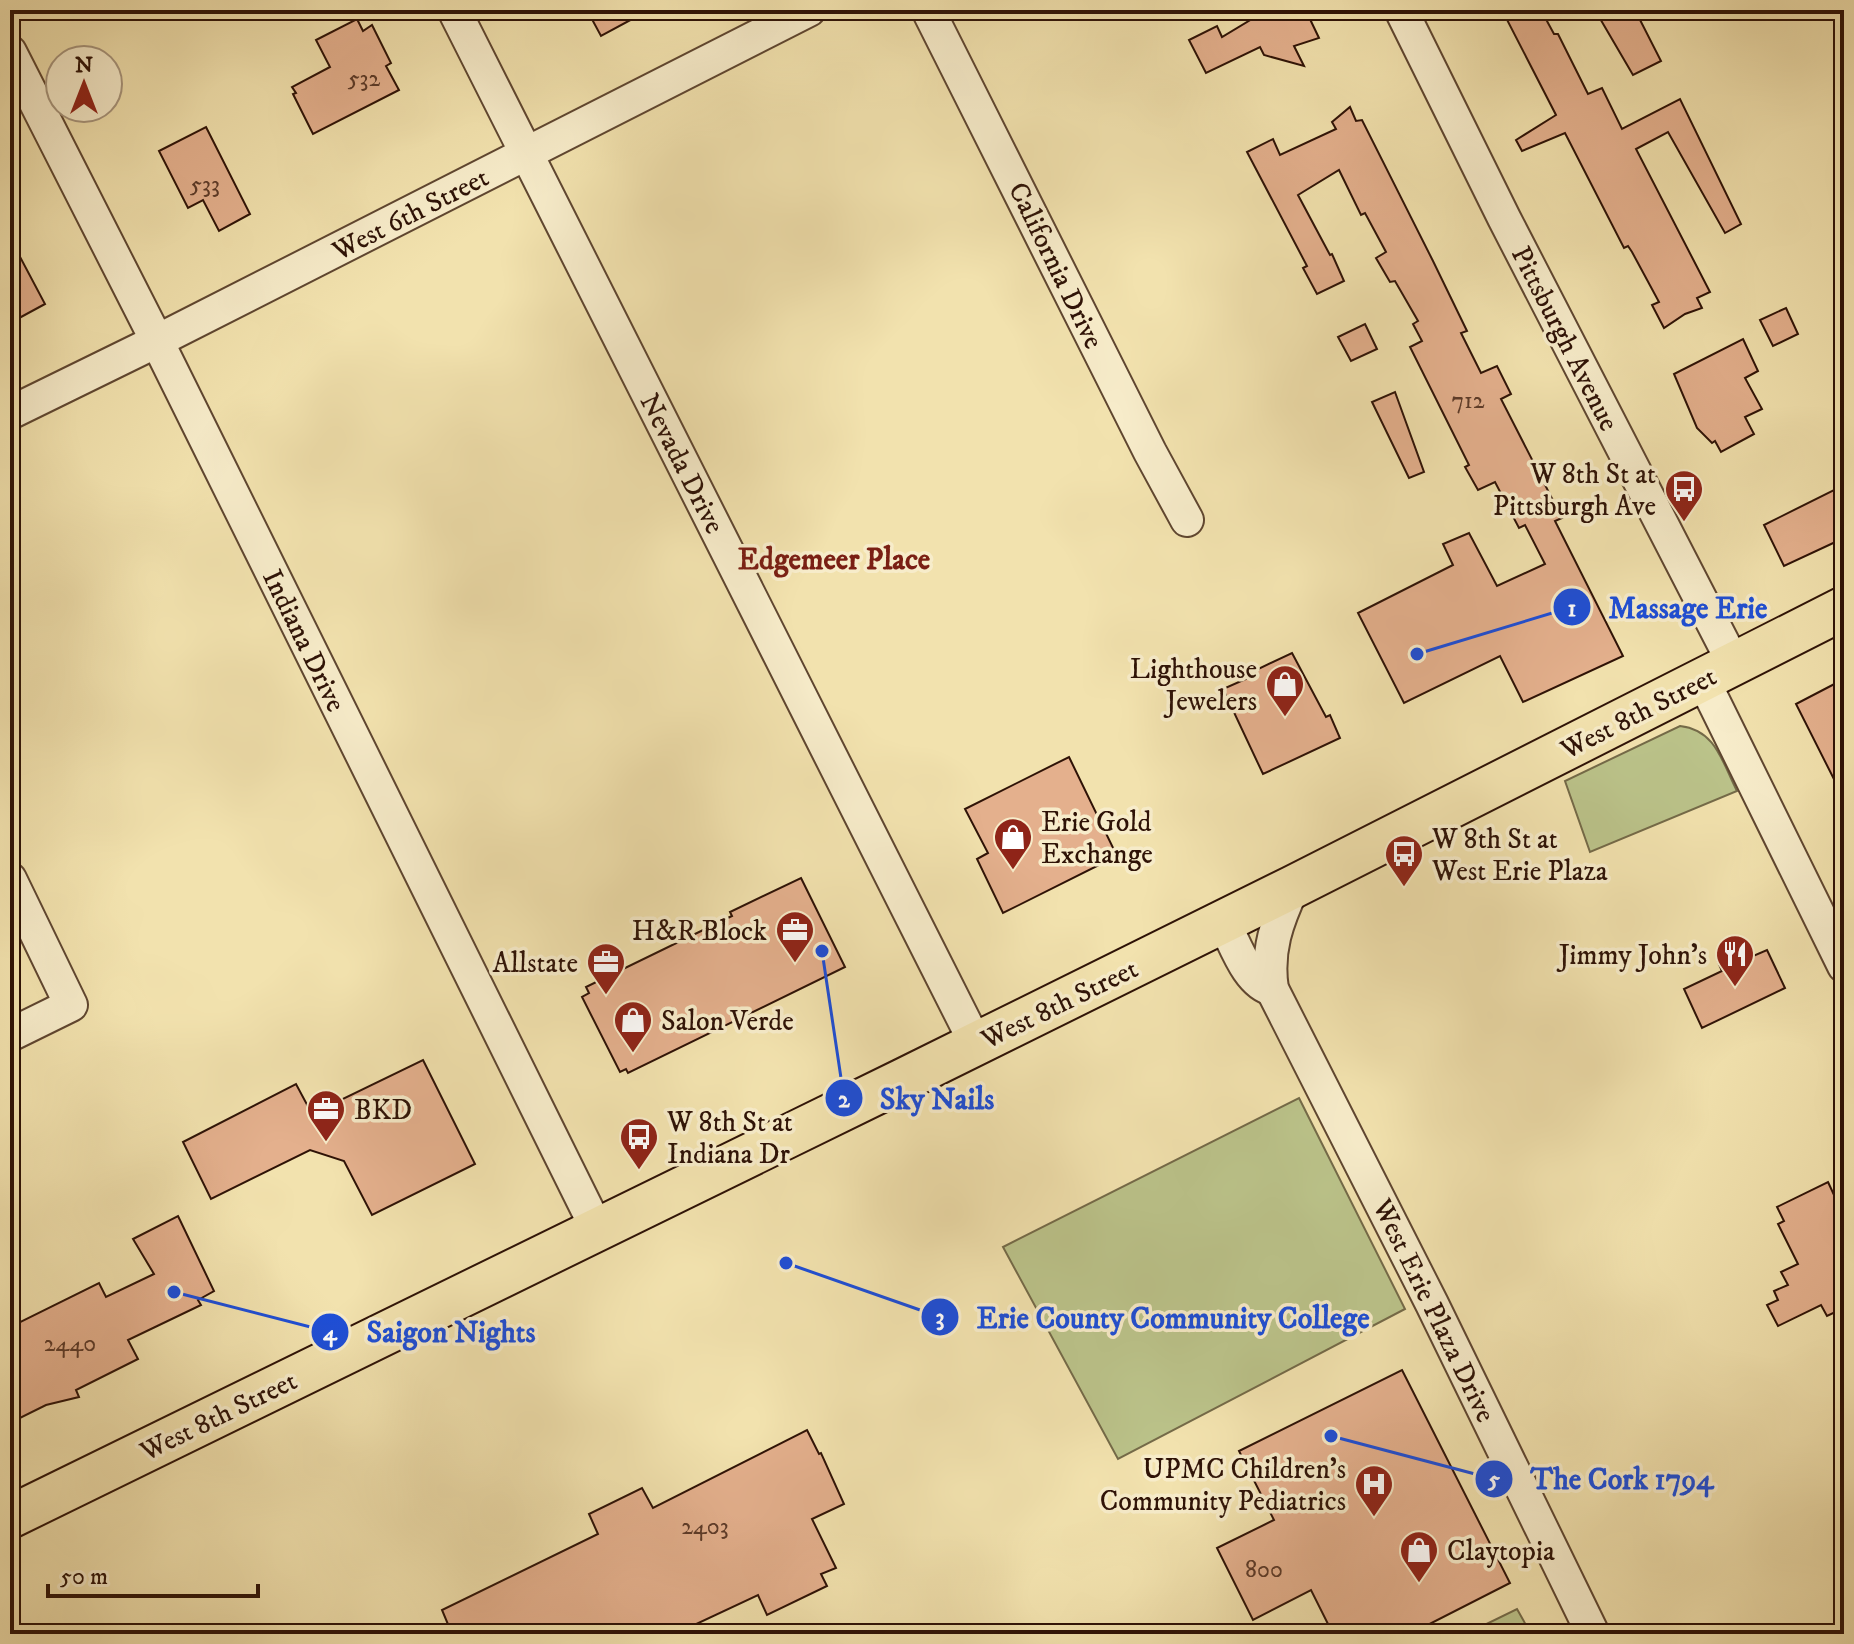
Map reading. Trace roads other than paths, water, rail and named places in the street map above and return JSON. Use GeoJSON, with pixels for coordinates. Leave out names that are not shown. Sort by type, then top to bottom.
{"type":"FeatureCollection","features":[{"type":"Feature","properties":{"kind":"main road","name":"West 8th Street"},"geometry":{"type":"LineString","coordinates":[[10,1517],[1293,887],[1844,608]]}},
{"type":"Feature","properties":{"kind":"street","name":"Nevada Drive"},"geometry":{"type":"LineString","coordinates":[[454,10],[976,1044]]}},
{"type":"Feature","properties":{"kind":"street","name":"West 6th Street"},"geometry":{"type":"LineString","coordinates":[[10,413],[809,10]]}},
{"type":"Feature","properties":{"kind":"street","name":"California Drive"},"geometry":{"type":"LineString","coordinates":[[928,10],[1187,520]]}},
{"type":"Feature","properties":{"kind":"street","name":"Pittsburgh Avenue"},"geometry":{"type":"LineString","coordinates":[[1401,10],[1504,218],[1718,672],[1844,966]]}},
{"type":"Feature","properties":{"kind":"street","name":"Indiana Drive"},"geometry":{"type":"LineString","coordinates":[[10,52],[157,341],[597,1229]]}},
{"type":"Feature","properties":{"kind":"street"},"geometry":{"type":"LineString","coordinates":[[10,879],[71,1005],[10,1035]]}},
{"type":"Feature","properties":{"kind":"street","name":"West Erie Plaza Drive"},"geometry":{"type":"LineString","coordinates":[[1293,887],[1272,942],[1269,973],[1272,989],[1432,1304],[1593,1634]]}},
{"type":"Feature","properties":{"kind":"street","name":"West Erie Plaza Drive"},"geometry":{"type":"LineString","coordinates":[[1223,921],[1254,979],[1272,989]]}},
{"type":"Feature","properties":{"kind":"place","name":"W 8th St at Pittsburgh Ave"},"geometry":{"type":"Point","coordinates":[1684,523]}},
{"type":"Feature","properties":{"kind":"place","name":"Massage Erie"},"geometry":{"type":"Point","coordinates":[1417,654]}},
{"type":"Feature","properties":{"kind":"place","name":"Lighthouse Jewelers"},"geometry":{"type":"Point","coordinates":[1285,718]}},
{"type":"Feature","properties":{"kind":"place","name":"Erie Gold Exchange"},"geometry":{"type":"Point","coordinates":[1013,871]}},
{"type":"Feature","properties":{"kind":"place","name":"W 8th St at West Erie Plaza"},"geometry":{"type":"Point","coordinates":[1404,888]}},
{"type":"Feature","properties":{"kind":"place","name":"Sky Nails"},"geometry":{"type":"Point","coordinates":[822,951]}},
{"type":"Feature","properties":{"kind":"place","name":"H&R Block"},"geometry":{"type":"Point","coordinates":[795,964]}},
{"type":"Feature","properties":{"kind":"place","name":"Jimmy John's"},"geometry":{"type":"Point","coordinates":[1735,988]}},
{"type":"Feature","properties":{"kind":"place","name":"Allstate"},"geometry":{"type":"Point","coordinates":[606,996]}},
{"type":"Feature","properties":{"kind":"place","name":"Salon Verde"},"geometry":{"type":"Point","coordinates":[633,1054]}},
{"type":"Feature","properties":{"kind":"place","name":"BKD"},"geometry":{"type":"Point","coordinates":[326,1143]}},
{"type":"Feature","properties":{"kind":"place","name":"W 8th St at Indiana Dr"},"geometry":{"type":"Point","coordinates":[639,1171]}},
{"type":"Feature","properties":{"kind":"place","name":"Erie County Community College"},"geometry":{"type":"Point","coordinates":[786,1263]}},
{"type":"Feature","properties":{"kind":"place","name":"Saigon Nights"},"geometry":{"type":"Point","coordinates":[174,1292]}},
{"type":"Feature","properties":{"kind":"place","name":"The Cork 1794"},"geometry":{"type":"Point","coordinates":[1331,1436]}},
{"type":"Feature","properties":{"kind":"place","name":"UPMC Children's Community Pediatrics"},"geometry":{"type":"Point","coordinates":[1374,1518]}},
{"type":"Feature","properties":{"kind":"place","name":"Claytopia"},"geometry":{"type":"Point","coordinates":[1419,1584]}},
{"type":"Feature","properties":{"kind":"district","name":"Edgemeer Place"},"geometry":{"type":"Point","coordinates":[834,559]}}]}
